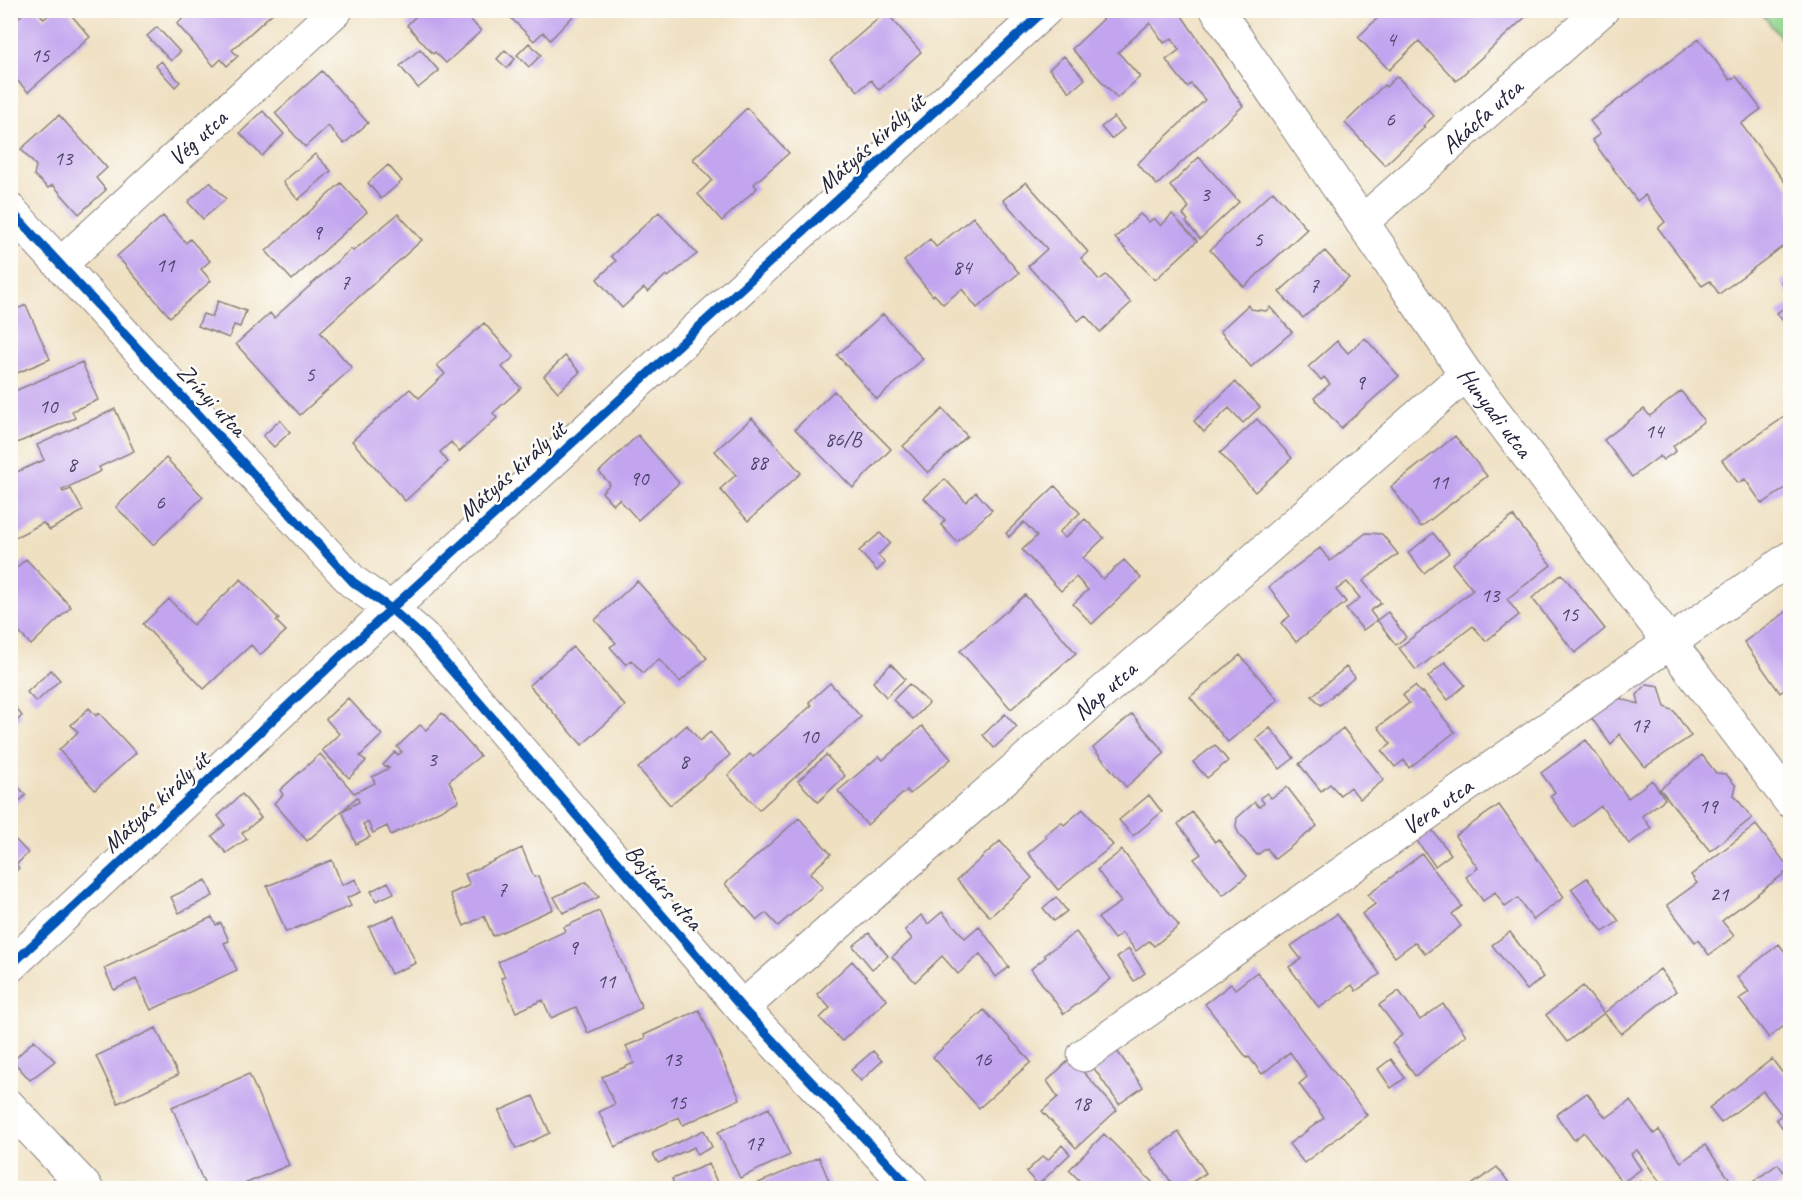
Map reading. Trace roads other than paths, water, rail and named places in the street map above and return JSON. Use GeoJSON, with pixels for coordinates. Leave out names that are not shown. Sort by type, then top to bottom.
{"type":"FeatureCollection","features":[{"type":"Feature","properties":{"kind":"street","name":"Vég utca"},"geometry":{"type":"LineString","coordinates":[[61,264],[336,10]]}},
{"type":"Feature","properties":{"kind":"street","name":"Mátyás király út"},"geometry":{"type":"LineString","coordinates":[[10,966],[391,609],[1045,10]]}},
{"type":"Feature","properties":{"kind":"street","name":"Hunyadi utca"},"geometry":{"type":"LineString","coordinates":[[1217,10],[1466,374],[1791,801]]}},
{"type":"Feature","properties":{"kind":"street","name":"Akácfa utca"},"geometry":{"type":"LineString","coordinates":[[1362,222],[1602,10]]}},
{"type":"Feature","properties":{"kind":"street","name":"Zrínyi utca"},"geometry":{"type":"LineString","coordinates":[[10,210],[352,582],[391,609]]}},
{"type":"Feature","properties":{"kind":"street","name":"Nap utca"},"geometry":{"type":"LineString","coordinates":[[742,1008],[1466,374]]}},
{"type":"Feature","properties":{"kind":"street","name":"Vera utca"},"geometry":{"type":"LineString","coordinates":[[1084,1055],[1791,558]]}},
{"type":"Feature","properties":{"kind":"street","name":"Bajtárs utca"},"geometry":{"type":"LineString","coordinates":[[391,609],[422,636],[742,1008],[911,1188]]}},
{"type":"Feature","properties":{"kind":"street"},"geometry":{"type":"LineString","coordinates":[[10,1107],[86,1188]]}}]}
